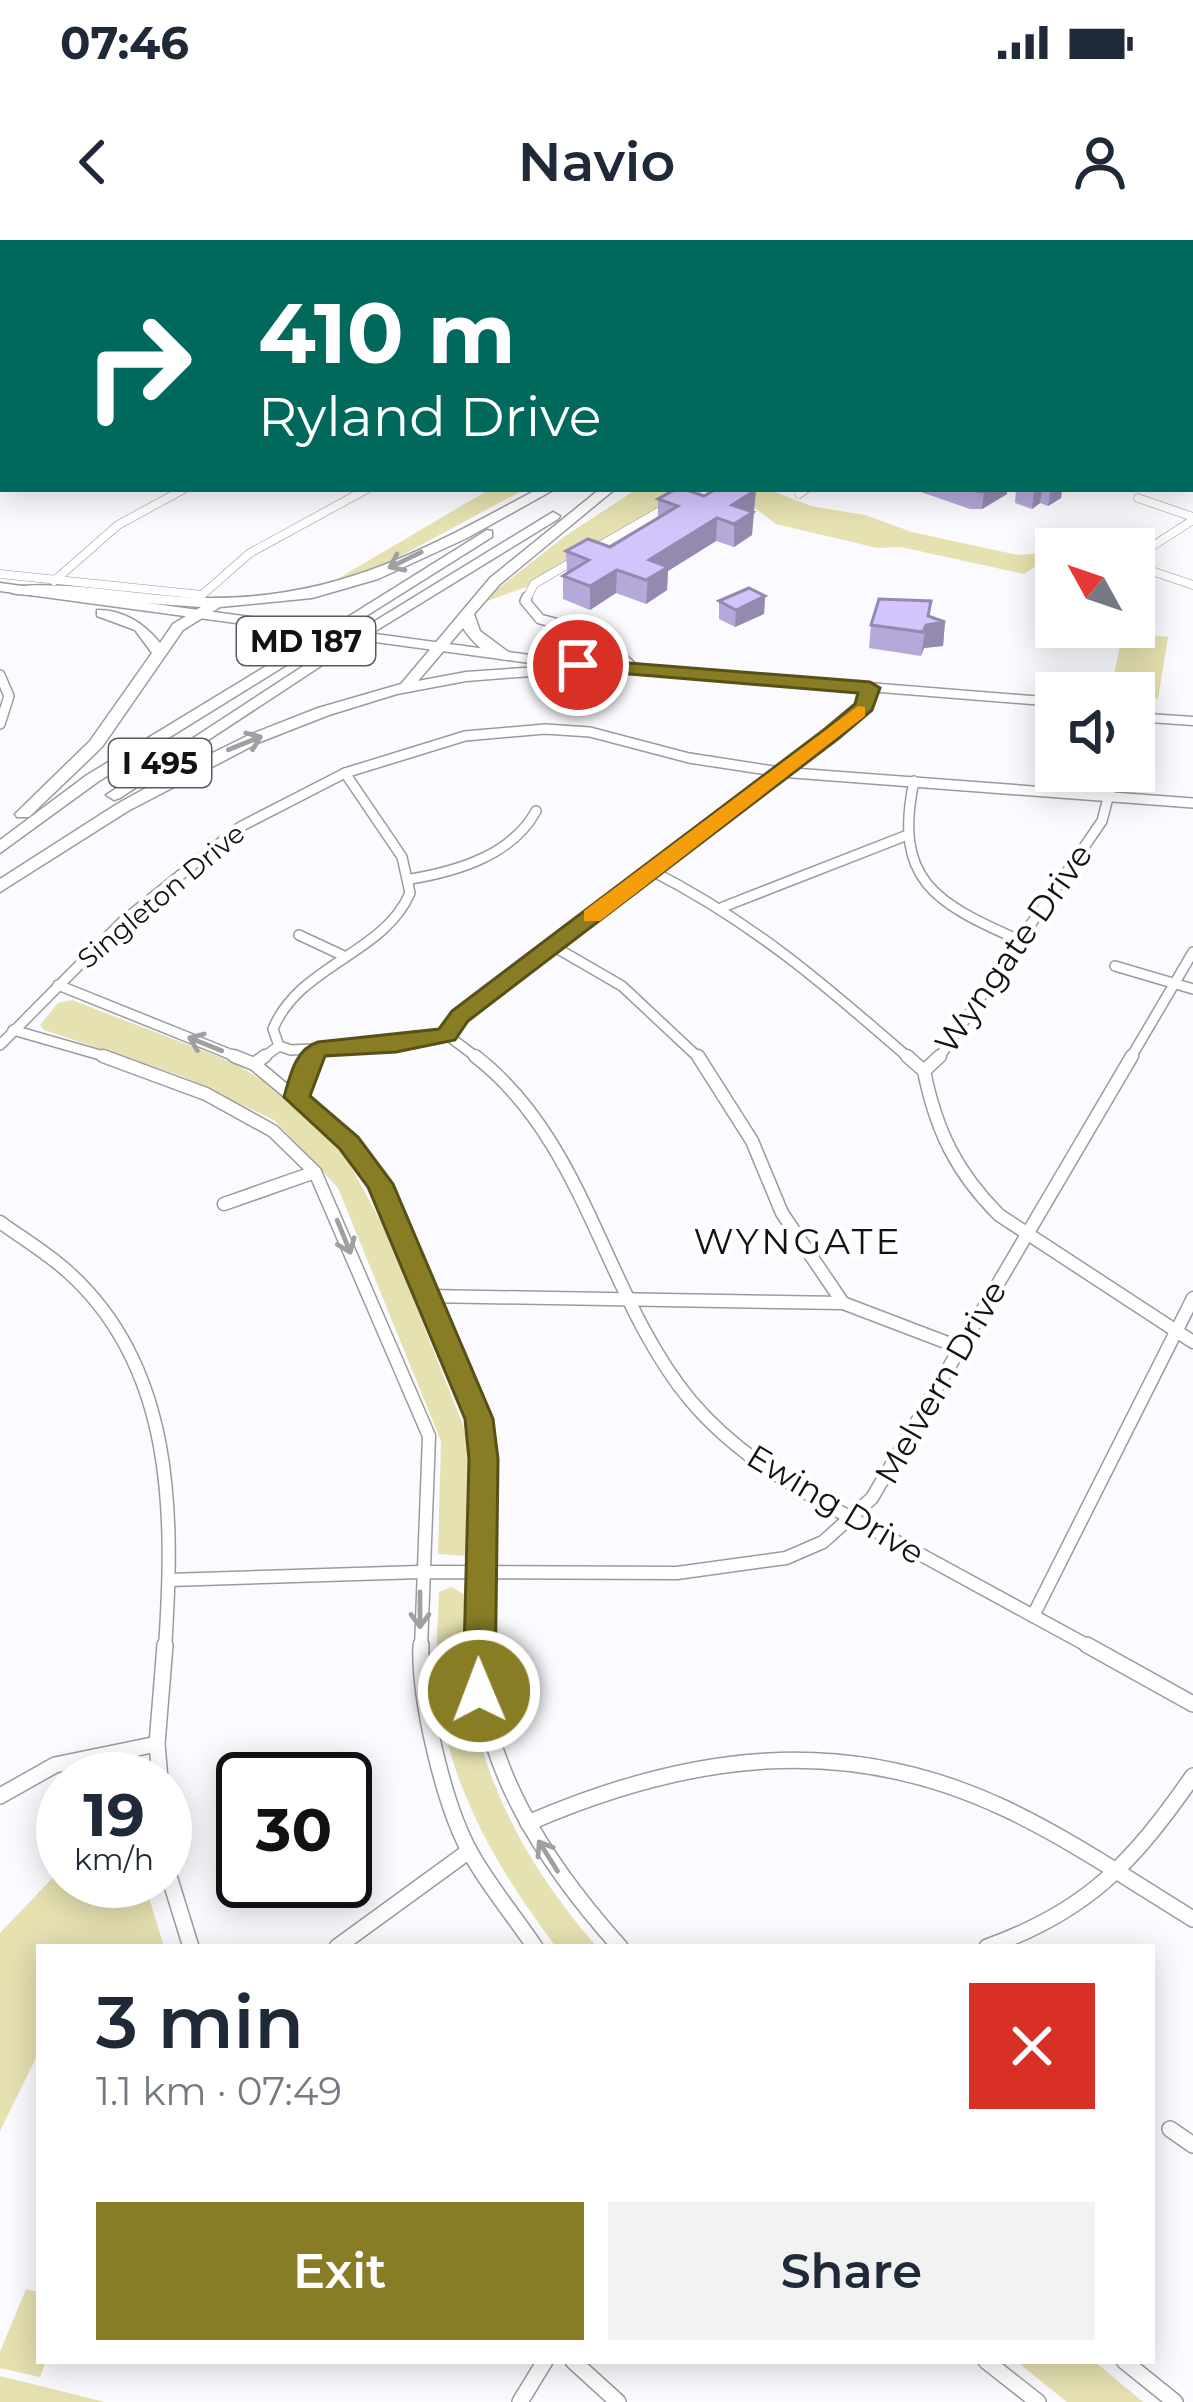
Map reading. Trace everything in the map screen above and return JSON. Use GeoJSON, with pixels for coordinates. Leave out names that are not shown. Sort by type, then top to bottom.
{"type":"FeatureCollection","features":[{"type":"Feature","properties":{"kind":"highway"},"geometry":{"type":"LineString","coordinates":[[8,589],[224,603],[310,594],[364,578],[542,492]]}},
{"type":"Feature","properties":{"kind":"highway","name":"I 495"},"geometry":{"type":"LineString","coordinates":[[0,848],[93,778],[554,492]]}},
{"type":"Feature","properties":{"kind":"highway","name":"I 495"},"geometry":{"type":"LineString","coordinates":[[0,885],[142,776],[592,492]]}},
{"type":"Feature","properties":{"kind":"highway"},"geometry":{"type":"LineString","coordinates":[[398,691],[520,559],[604,492]]}},
{"type":"Feature","properties":{"kind":"highway"},"geometry":{"type":"LineString","coordinates":[[0,834],[96,744],[187,619],[224,603]]}},
{"type":"Feature","properties":{"kind":"highway"},"geometry":{"type":"LineString","coordinates":[[102,613],[147,632],[159,652]]}},
{"type":"Feature","properties":{"kind":"highway"},"geometry":{"type":"LineString","coordinates":[[467,613],[470,630],[506,657]]}},
{"type":"Feature","properties":{"kind":"highway"},"geometry":{"type":"LineString","coordinates":[[0,885],[91,823],[190,768],[279,730],[466,674],[538,672]]}},
{"type":"Feature","properties":{"kind":"main road","name":"MD 187"},"geometry":{"type":"LineString","coordinates":[[8,589],[538,672],[868,692]]}},
{"type":"Feature","properties":{"kind":"main road","name":"MD 187"},"geometry":{"type":"LineString","coordinates":[[0,598],[187,619]]}},
{"type":"Feature","properties":{"kind":"main road","name":"MD 187"},"geometry":{"type":"LineString","coordinates":[[434,654],[1035,705]]}},
{"type":"Feature","properties":{"kind":"main road"},"geometry":{"type":"LineString","coordinates":[[1155,709],[1193,712]]}},
{"type":"Feature","properties":{"kind":"main road"},"geometry":{"type":"LineString","coordinates":[[1155,718],[1193,721]]}},
{"type":"Feature","properties":{"kind":"street"},"geometry":{"type":"LineString","coordinates":[[54,581],[118,525],[178,492]]}},
{"type":"Feature","properties":{"kind":"street"},"geometry":{"type":"LineString","coordinates":[[0,574],[202,596],[250,553],[362,492]]}},
{"type":"Feature","properties":{"kind":"street"},"geometry":{"type":"LineString","coordinates":[[634,669],[612,652],[606,639],[540,619],[525,601],[534,584],[693,492]]}},
{"type":"Feature","properties":{"kind":"street"},"geometry":{"type":"LineString","coordinates":[[1138,498],[1193,518]]}},
{"type":"Feature","properties":{"kind":"street"},"geometry":{"type":"LineString","coordinates":[[1155,546],[1193,518]]}},
{"type":"Feature","properties":{"kind":"street"},"geometry":{"type":"LineString","coordinates":[[1155,570],[1193,585]]}},
{"type":"Feature","properties":{"kind":"street"},"geometry":{"type":"LineString","coordinates":[[578,665],[601,649],[606,639]]}},
{"type":"Feature","properties":{"kind":"street"},"geometry":{"type":"LineString","coordinates":[[0,675],[9,696],[0,724]]}},
{"type":"Feature","properties":{"kind":"street"},"geometry":{"type":"LineString","coordinates":[[254,1064],[279,1046],[396,1045],[447,1035],[460,1016],[865,706],[868,692]]}},
{"type":"Feature","properties":{"kind":"street","name":"Singleton Drive"},"geometry":{"type":"LineString","coordinates":[[0,1045],[122,922],[206,851],[256,818],[345,773],[443,740],[545,729],[590,732],[688,758],[781,772],[1193,803]]}},
{"type":"Feature","properties":{"kind":"street"},"geometry":{"type":"LineString","coordinates":[[279,1046],[273,1029],[283,1004],[395,918],[408,900],[411,878],[345,773]]}},
{"type":"Feature","properties":{"kind":"street"},"geometry":{"type":"LineString","coordinates":[[914,781],[905,836],[920,874],[942,899],[975,921],[1019,940]]}},
{"type":"Feature","properties":{"kind":"street","name":"Wyngate Drive"},"geometry":{"type":"LineString","coordinates":[[1113,792],[1102,821],[938,1059],[924,1071],[941,1144],[954,1167],[999,1215],[1193,1342]]}},
{"type":"Feature","properties":{"kind":"street"},"geometry":{"type":"LineString","coordinates":[[411,878],[441,875],[477,861],[529,824],[536,811]]}},
{"type":"Feature","properties":{"kind":"street"},"geometry":{"type":"LineString","coordinates":[[722,907],[905,836]]}},
{"type":"Feature","properties":{"kind":"street"},"geometry":{"type":"LineString","coordinates":[[652,871],[722,907],[802,965],[924,1071]]}},
{"type":"Feature","properties":{"kind":"street"},"geometry":{"type":"LineString","coordinates":[[299,935],[344,956]]}},
{"type":"Feature","properties":{"kind":"street"},"geometry":{"type":"LineString","coordinates":[[553,946],[622,986],[694,1050],[752,1141],[782,1213],[843,1303]]}},
{"type":"Feature","properties":{"kind":"street","name":"Melvern Drive"},"geometry":{"type":"LineString","coordinates":[[169,1580],[421,1572],[677,1573],[786,1558],[823,1542],[872,1498],[1193,952]]}},
{"type":"Feature","properties":{"kind":"street"},"geometry":{"type":"LineString","coordinates":[[1115,966],[1193,989]]}},
{"type":"Feature","properties":{"kind":"street"},"geometry":{"type":"LineString","coordinates":[[58,985],[254,1064],[349,1143],[380,1184],[479,1419],[483,1459],[476,1663],[482,1720],[528,1823],[577,1901],[617,1944]]}},
{"type":"Feature","properties":{"kind":"street"},"geometry":{"type":"LineString","coordinates":[[13,1030],[141,1067],[206,1094],[273,1131],[315,1172],[429,1436],[420,1672],[436,1753],[470,1851],[533,1944]]}},
{"type":"Feature","properties":{"kind":"street","name":"Ewing Drive"},"geometry":{"type":"LineString","coordinates":[[447,1035],[496,1071],[532,1111],[627,1297],[690,1400],[723,1435],[776,1474],[1193,1703]]}},
{"type":"Feature","properties":{"kind":"street"},"geometry":{"type":"LineString","coordinates":[[297,1097],[306,1065],[318,1049]]}},
{"type":"Feature","properties":{"kind":"street"},"geometry":{"type":"LineString","coordinates":[[224,1204],[315,1172]]}},
{"type":"Feature","properties":{"kind":"street"},"geometry":{"type":"LineString","coordinates":[[0,1222],[66,1270],[102,1307],[136,1357],[160,1424],[171,1479],[158,1752]]}},
{"type":"Feature","properties":{"kind":"street"},"geometry":{"type":"LineString","coordinates":[[428,1296],[843,1303],[961,1348]]}},
{"type":"Feature","properties":{"kind":"street"},"geometry":{"type":"LineString","coordinates":[[1034,1616],[1193,1298]]}},
{"type":"Feature","properties":{"kind":"street"},"geometry":{"type":"LineString","coordinates":[[0,1796],[20,1779],[79,1756],[158,1744]]}},
{"type":"Feature","properties":{"kind":"street"},"geometry":{"type":"LineString","coordinates":[[528,1823],[605,1788],[678,1767],[787,1758],[897,1772],[970,1795],[1031,1822],[1193,1919]]}},
{"type":"Feature","properties":{"kind":"street"},"geometry":{"type":"LineString","coordinates":[[996,1944],[1042,1928],[1088,1901],[1139,1854],[1193,1776]]}},
{"type":"Feature","properties":{"kind":"street"},"geometry":{"type":"LineString","coordinates":[[341,1944],[470,1851]]}},
{"type":"Feature","properties":{"kind":"street"},"geometry":{"type":"LineString","coordinates":[[179,1908],[190,1944]]}},
{"type":"Feature","properties":{"kind":"street"},"geometry":{"type":"LineString","coordinates":[[1170,2129],[1193,2145]]}},
{"type":"Feature","properties":{"kind":"street"},"geometry":{"type":"LineString","coordinates":[[520,2402],[542,2364]]}},
{"type":"Feature","properties":{"kind":"street"},"geometry":{"type":"LineString","coordinates":[[576,2364],[618,2402]]}},
{"type":"Feature","properties":{"kind":"street"},"geometry":{"type":"LineString","coordinates":[[990,2364],[1038,2402]]}},
{"type":"Feature","properties":{"kind":"street"},"geometry":{"type":"LineString","coordinates":[[1128,2364],[1174,2402]]}},
{"type":"Feature","properties":{"kind":"shaded area"},"geometry":{"type":"Polygon","coordinates":[[[485,492],[519,492],[395,559],[327,585],[485,492]]]}},
{"type":"Feature","properties":{"kind":"shaded area"},"geometry":{"type":"Polygon","coordinates":[[[632,492],[693,492],[534,584],[477,605],[565,536],[632,492]]]}},
{"type":"Feature","properties":{"kind":"shaded area"},"geometry":{"type":"Polygon","coordinates":[[[721,492],[775,492],[912,532],[1018,555],[1035,554],[1035,566],[1024,574],[776,524],[751,505],[721,492]]]}},
{"type":"Feature","properties":{"kind":"shaded area"},"geometry":{"type":"Polygon","coordinates":[[[1155,636],[1168,637],[1158,699],[1155,672],[1114,672],[1120,648],[1155,648],[1155,636]]]}},
{"type":"Feature","properties":{"kind":"shaded area"},"geometry":{"type":"Polygon","coordinates":[[[72,1000],[230,1061],[269,1084],[344,1154],[386,1231],[463,1425],[470,1456],[466,1556],[438,1554],[441,1441],[338,1188],[274,1120],[184,1077],[44,1030],[40,1025],[58,1003],[72,1000]]]}},
{"type":"Feature","properties":{"kind":"shaded area"},"geometry":{"type":"Polygon","coordinates":[[[451,1587],[464,1594],[470,1693],[494,1783],[513,1826],[595,1944],[554,1944],[514,1888],[478,1824],[451,1756],[443,1721],[437,1673],[439,1592],[451,1587]]]}},
{"type":"Feature","properties":{"kind":"shaded area"},"geometry":{"type":"Polygon","coordinates":[[[36,1895],[36,1908],[152,1908],[163,1944],[36,1944],[36,2058],[0,2131],[0,1933],[36,1895]]]}},
{"type":"Feature","properties":{"kind":"shaded area"},"geometry":{"type":"Polygon","coordinates":[[[26,2289],[36,2291],[36,2364],[45,2364],[40,2377],[0,2368],[0,2352],[26,2289]]]}},
{"type":"Feature","properties":{"kind":"shaded area"},"geometry":{"type":"Polygon","coordinates":[[[1020,2364],[1098,2364],[1143,2402],[1067,2402],[1020,2364]]]}},
{"type":"Feature","properties":{"kind":"shaded area"},"geometry":{"type":"Polygon","coordinates":[[[0,2376],[105,2402],[0,2402],[0,2376]]]}},
{"type":"Feature","properties":{"kind":"building"},"geometry":{"type":"Polygon","coordinates":[[[671,492],[704,496],[753,492],[732,505],[753,512],[734,524],[717,518],[649,560],[668,567],[646,580],[617,570],[590,586],[563,576],[589,560],[566,551],[588,539],[610,547],[678,506],[658,499],[671,492]]]}},
{"type":"Feature","properties":{"kind":"building"},"geometry":{"type":"Polygon","coordinates":[[[749,588],[765,596],[736,610],[719,601],[749,588]]]}},
{"type":"Feature","properties":{"kind":"building"},"geometry":{"type":"Polygon","coordinates":[[[879,599],[931,601],[928,616],[945,622],[926,625],[923,632],[871,625],[879,599]]]}},
{"type":"Feature","properties":{"kind":"slow traffic"},"geometry":{"type":"LineString","coordinates":[[592,916],[858,712]]}},
{"type":"Feature","properties":{"kind":"district","name":"WYNGATE"},"geometry":{"type":"Point","coordinates":[798,1241]}},
{"type":"Feature","properties":{"kind":"route"},"geometry":{"type":"LineString","coordinates":[[479,1691],[483,1459],[479,1419],[380,1184],[349,1143],[297,1097],[306,1065],[318,1049],[396,1045],[447,1035],[460,1016],[832,734],[865,706],[870,688],[578,665]]}}]}
